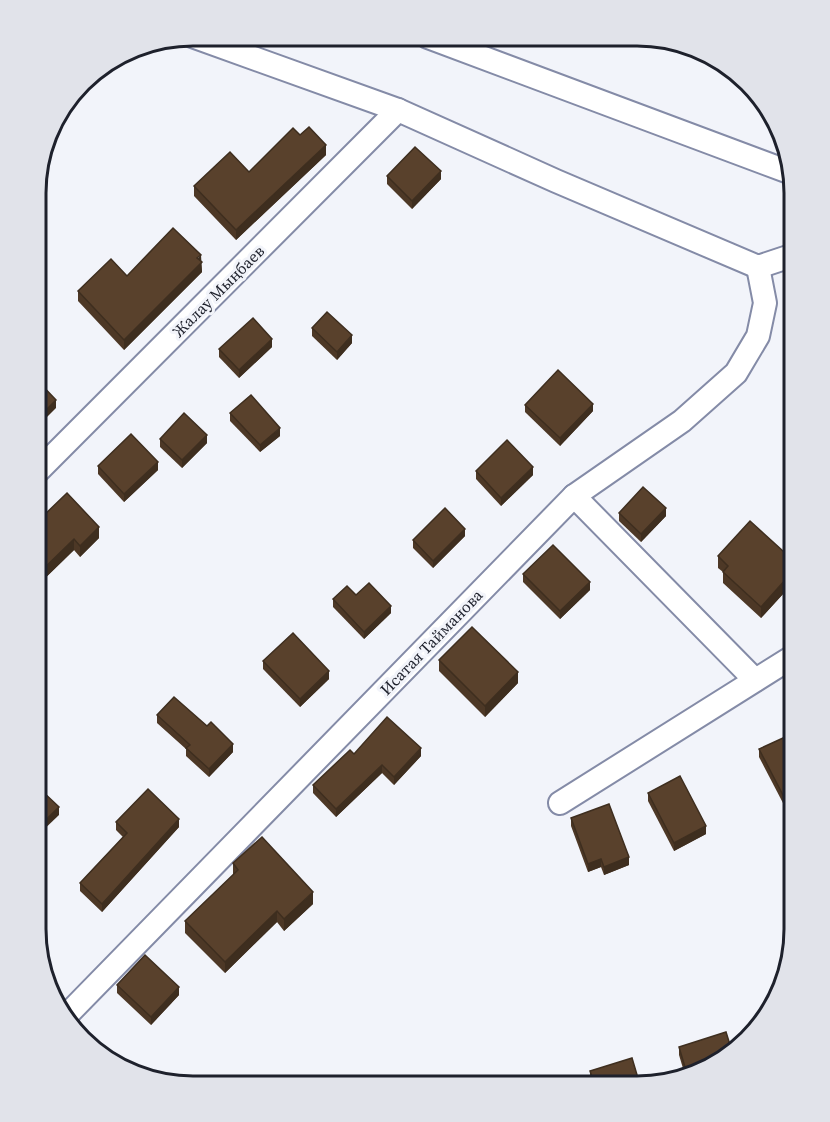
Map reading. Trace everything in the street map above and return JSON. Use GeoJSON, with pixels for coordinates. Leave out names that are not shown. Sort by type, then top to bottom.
{"type":"FeatureCollection","features":[{"type":"Feature","properties":{"kind":"street"},"geometry":{"type":"LineString","coordinates":[[220,46],[398,110],[556,181],[758,267],[784,258]]}},
{"type":"Feature","properties":{"kind":"street"},"geometry":{"type":"LineString","coordinates":[[474,46],[781,169]]}},
{"type":"Feature","properties":{"kind":"street","name":"Жалау Мыңбаев"},"geometry":{"type":"LineString","coordinates":[[46,462],[398,110]]}},
{"type":"Feature","properties":{"kind":"street","name":"Исатая Тайманова"},"geometry":{"type":"LineString","coordinates":[[71,1011],[574,496],[682,421],[736,374],[758,336],[765,303],[758,267]]}},
{"type":"Feature","properties":{"kind":"street"},"geometry":{"type":"LineString","coordinates":[[574,496],[755,680]]}},
{"type":"Feature","properties":{"kind":"street"},"geometry":{"type":"LineString","coordinates":[[560,803],[783,663]]}},
{"type":"Feature","properties":{"kind":"building"},"geometry":{"type":"Polygon","coordinates":[[[309,127],[326,145],[236,230],[194,186],[230,152],[249,172],[293,128],[300,135],[309,127]]]}},
{"type":"Feature","properties":{"kind":"building"},"geometry":{"type":"Polygon","coordinates":[[[415,147],[441,171],[412,201],[387,176],[415,147]]]}},
{"type":"Feature","properties":{"kind":"building"},"geometry":{"type":"Polygon","coordinates":[[[173,228],[201,255],[197,258],[202,262],[124,340],[78,291],[111,259],[127,276],[173,228]]]}},
{"type":"Feature","properties":{"kind":"building"},"geometry":{"type":"Polygon","coordinates":[[[327,312],[352,335],[337,352],[312,328],[327,312]]]}},
{"type":"Feature","properties":{"kind":"building"},"geometry":{"type":"Polygon","coordinates":[[[253,318],[272,339],[239,370],[219,349],[253,318]]]}},
{"type":"Feature","properties":{"kind":"building"},"geometry":{"type":"Polygon","coordinates":[[[558,370],[593,404],[560,438],[525,405],[558,370]]]}},
{"type":"Feature","properties":{"kind":"building"},"geometry":{"type":"Polygon","coordinates":[[[46,389],[56,400],[46,410],[46,389]]]}},
{"type":"Feature","properties":{"kind":"building"},"geometry":{"type":"Polygon","coordinates":[[[251,395],[280,428],[260,445],[230,413],[251,395]]]}},
{"type":"Feature","properties":{"kind":"building"},"geometry":{"type":"Polygon","coordinates":[[[184,413],[207,435],[182,460],[160,439],[184,413]]]}},
{"type":"Feature","properties":{"kind":"building"},"geometry":{"type":"Polygon","coordinates":[[[131,434],[158,462],[124,494],[98,466],[131,434]]]}},
{"type":"Feature","properties":{"kind":"building"},"geometry":{"type":"Polygon","coordinates":[[[507,440],[533,467],[501,498],[476,471],[507,440]]]}},
{"type":"Feature","properties":{"kind":"building"},"geometry":{"type":"Polygon","coordinates":[[[643,487],[666,508],[641,534],[619,513],[643,487]]]}},
{"type":"Feature","properties":{"kind":"building"},"geometry":{"type":"Polygon","coordinates":[[[67,493],[99,527],[80,546],[74,539],[46,566],[46,513],[67,493]]]}},
{"type":"Feature","properties":{"kind":"building"},"geometry":{"type":"Polygon","coordinates":[[[445,508],[465,529],[433,561],[413,540],[445,508]]]}},
{"type":"Feature","properties":{"kind":"building"},"geometry":{"type":"Polygon","coordinates":[[[750,521],[784,551],[783,582],[761,607],[723,572],[728,566],[718,556],[750,521]]]}},
{"type":"Feature","properties":{"kind":"building"},"geometry":{"type":"Polygon","coordinates":[[[553,545],[590,582],[560,611],[523,574],[553,545]]]}},
{"type":"Feature","properties":{"kind":"building"},"geometry":{"type":"Polygon","coordinates":[[[369,583],[391,606],[364,632],[333,599],[347,586],[356,595],[369,583]]]}},
{"type":"Feature","properties":{"kind":"building"},"geometry":{"type":"Polygon","coordinates":[[[472,627],[518,672],[485,706],[439,660],[472,627]]]}},
{"type":"Feature","properties":{"kind":"building"},"geometry":{"type":"Polygon","coordinates":[[[293,633],[329,671],[300,699],[263,661],[293,633]]]}},
{"type":"Feature","properties":{"kind":"building"},"geometry":{"type":"Polygon","coordinates":[[[174,697],[207,726],[211,722],[233,744],[209,769],[186,748],[190,745],[157,715],[174,697]]]}},
{"type":"Feature","properties":{"kind":"building"},"geometry":{"type":"Polygon","coordinates":[[[387,717],[421,748],[394,777],[382,765],[336,809],[313,785],[350,750],[354,754],[387,717]]]}},
{"type":"Feature","properties":{"kind":"building"},"geometry":{"type":"Polygon","coordinates":[[[783,738],[783,795],[759,749],[783,738]]]}},
{"type":"Feature","properties":{"kind":"building"},"geometry":{"type":"Polygon","coordinates":[[[680,776],[706,826],[674,843],[648,793],[680,776]]]}},
{"type":"Feature","properties":{"kind":"building"},"geometry":{"type":"Polygon","coordinates":[[[148,789],[179,819],[102,904],[80,883],[127,833],[116,822],[148,789]]]}},
{"type":"Feature","properties":{"kind":"building"},"geometry":{"type":"Polygon","coordinates":[[[46,795],[59,807],[46,819],[46,795]]]}},
{"type":"Feature","properties":{"kind":"building"},"geometry":{"type":"Polygon","coordinates":[[[609,804],[629,857],[604,867],[601,859],[588,864],[571,818],[609,804]]]}},
{"type":"Feature","properties":{"kind":"building"},"geometry":{"type":"Polygon","coordinates":[[[262,837],[313,892],[284,919],[277,911],[225,962],[185,921],[238,870],[233,863],[262,837]]]}},
{"type":"Feature","properties":{"kind":"building"},"geometry":{"type":"Polygon","coordinates":[[[145,955],[179,987],[151,1017],[117,985],[145,955]]]}},
{"type":"Feature","properties":{"kind":"building"},"geometry":{"type":"Polygon","coordinates":[[[726,1032],[729,1042],[718,1051],[685,1067],[679,1047],[726,1032]]]}},
{"type":"Feature","properties":{"kind":"building"},"geometry":{"type":"Polygon","coordinates":[[[632,1058],[637,1076],[592,1076],[590,1071],[632,1058]]]}}]}
